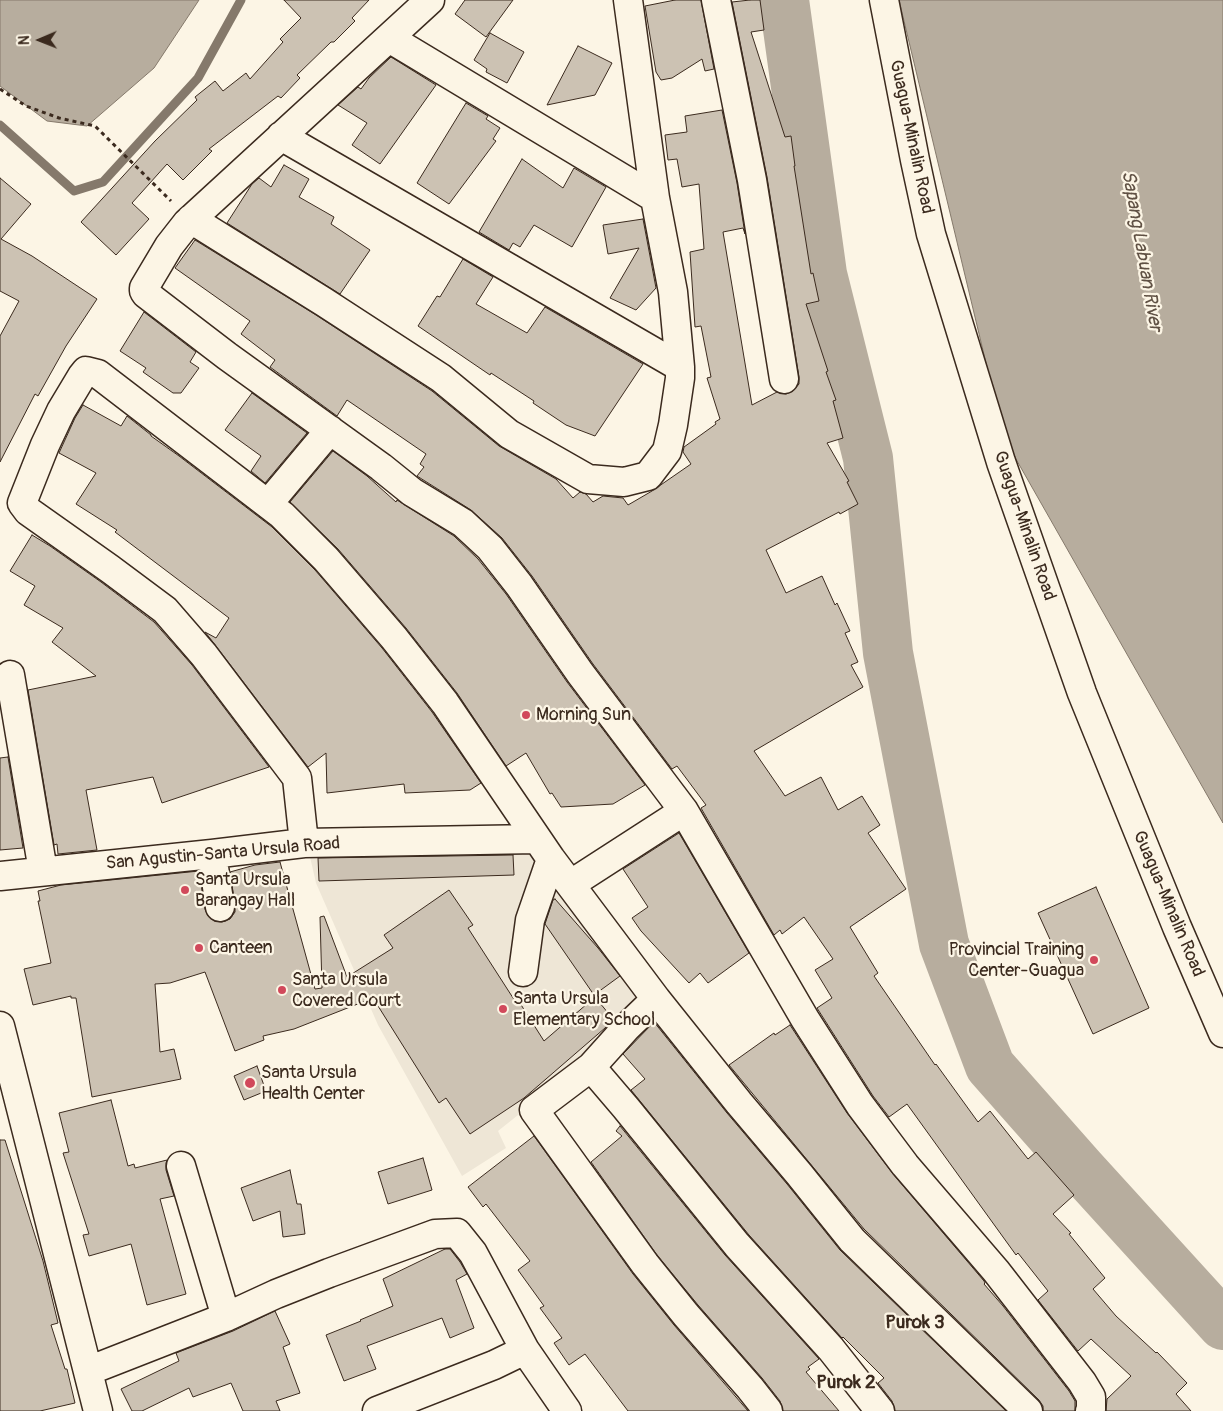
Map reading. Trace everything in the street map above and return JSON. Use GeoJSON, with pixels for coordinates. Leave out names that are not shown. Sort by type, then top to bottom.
{"type":"FeatureCollection","features":[{"type":"Feature","properties":{"kind":"street"},"geometry":{"type":"LineString","coordinates":[[430,0],[191,219],[169,246],[144,288],[146,294],[227,356],[381,467],[412,492],[463,523],[490,548],[519,584],[580,673],[684,811],[805,1019],[860,1105],[905,1165],[996,1271],[1082,1382],[1091,1397],[1090,1411]]}},
{"type":"Feature","properties":{"kind":"street"},"geometry":{"type":"LineString","coordinates":[[191,219],[441,378],[509,434],[588,479],[624,482],[648,476],[667,451],[673,425],[680,367],[673,292],[655,198],[628,0]]}},
{"type":"Feature","properties":{"kind":"street"},"geometry":{"type":"LineString","coordinates":[[716,0],[752,180],[784,379]]}},
{"type":"Feature","properties":{"kind":"street","name":"Guagua-Minalin Road"},"geometry":{"type":"LineString","coordinates":[[884,0],[931,234],[1001,462],[1082,694],[1177,927],[1223,1033]]}},
{"type":"Feature","properties":{"kind":"street"},"geometry":{"type":"LineString","coordinates":[[389,38],[655,198]]}},
{"type":"Feature","properties":{"kind":"street"},"geometry":{"type":"LineString","coordinates":[[281,136],[680,367]]}},
{"type":"Feature","properties":{"kind":"street"},"geometry":{"type":"LineString","coordinates":[[304,843],[297,778],[204,655],[165,610],[28,511],[22,503],[61,410],[86,371],[98,374],[268,504],[326,558],[394,638],[445,703],[544,849],[615,946],[739,1103],[852,1240],[1028,1411]]}},
{"type":"Feature","properties":{"kind":"street"},"geometry":{"type":"LineString","coordinates":[[268,504],[330,430]]}},
{"type":"Feature","properties":{"kind":"street"},"geometry":{"type":"LineString","coordinates":[[10,675],[43,872]]}},
{"type":"Feature","properties":{"kind":"street"},"geometry":{"type":"LineString","coordinates":[[571,884],[684,811]]}},
{"type":"Feature","properties":{"kind":"street","name":"San Agustin-Santa Ursula Road"},"geometry":{"type":"LineString","coordinates":[[0,876],[304,843],[544,849]]}},
{"type":"Feature","properties":{"kind":"street"},"geometry":{"type":"LineString","coordinates":[[523,972],[530,920],[544,849]]}},
{"type":"Feature","properties":{"kind":"street"},"geometry":{"type":"LineString","coordinates":[[212,854],[220,907]]}},
{"type":"Feature","properties":{"kind":"street"},"geometry":{"type":"LineString","coordinates":[[656,999],[627,1026],[590,1067],[534,1110],[645,1264],[768,1411]]}},
{"type":"Feature","properties":{"kind":"street"},"geometry":{"type":"LineString","coordinates":[[0,1026],[98,1411]]}},
{"type":"Feature","properties":{"kind":"street"},"geometry":{"type":"LineString","coordinates":[[590,1067],[737,1244],[832,1349],[880,1411]]}},
{"type":"Feature","properties":{"kind":"street"},"geometry":{"type":"LineString","coordinates":[[181,1166],[226,1317]]}},
{"type":"Feature","properties":{"kind":"street"},"geometry":{"type":"LineString","coordinates":[[88,1371],[226,1317],[276,1294],[435,1234],[457,1233],[473,1253],[525,1350],[567,1411]]}},
{"type":"Feature","properties":{"kind":"street"},"geometry":{"type":"LineString","coordinates":[[377,1411],[494,1365],[525,1350]]}},
{"type":"Feature","properties":{"kind":"path"},"geometry":{"type":"LineString","coordinates":[[0,90],[26,106],[59,118],[95,126],[143,175],[191,219]]}},
{"type":"Feature","properties":{"kind":"shaded area","name":"Santa Ursula Elementary School"},"geometry":{"type":"Polygon","coordinates":[[[528,832],[645,996],[577,1068],[498,1131],[506,1148],[462,1176],[378,1025],[316,883],[305,835],[528,832]]]}},
{"type":"Feature","properties":{"kind":"water"},"geometry":{"type":"Polygon","coordinates":[[[0,0],[199,0],[154,68],[87,126],[47,121],[0,86],[0,0]]]}},
{"type":"Feature","properties":{"kind":"water","name":"Sapang Labuan River"},"geometry":{"type":"Polygon","coordinates":[[[899,0],[1223,0],[1223,823],[1004,438],[899,0]]]}},
{"type":"Feature","properties":{"kind":"building"},"geometry":{"type":"Polygon","coordinates":[[[284,0],[369,0],[352,18],[355,21],[297,75],[300,78],[281,98],[278,96],[209,149],[212,151],[183,180],[167,164],[132,203],[149,219],[116,255],[81,222],[155,141],[197,100],[195,97],[215,81],[223,91],[246,73],[250,79],[283,42],[280,39],[301,18],[284,0]]]}},
{"type":"Feature","properties":{"kind":"building"},"geometry":{"type":"Polygon","coordinates":[[[465,0],[513,0],[486,37],[455,14],[465,0]]]}},
{"type":"Feature","properties":{"kind":"building"},"geometry":{"type":"Polygon","coordinates":[[[675,0],[701,0],[714,69],[705,71],[702,59],[672,78],[661,80],[656,72],[645,6],[675,0]]]}},
{"type":"Feature","properties":{"kind":"building"},"geometry":{"type":"Polygon","coordinates":[[[760,0],[764,30],[751,32],[785,137],[791,136],[811,274],[813,273],[819,301],[806,304],[828,371],[826,372],[836,400],[833,401],[843,438],[827,443],[849,481],[847,482],[858,504],[766,550],[786,593],[822,576],[835,605],[837,603],[850,631],[845,633],[858,662],[851,665],[863,687],[754,751],[785,796],[821,777],[838,810],[862,796],[880,825],[868,833],[906,889],[850,927],[878,973],[874,976],[935,1065],[978,1122],[990,1111],[1028,1159],[1036,1152],[1074,1195],[1053,1214],[1071,1233],[1069,1234],[1105,1278],[1093,1289],[1116,1316],[1157,1352],[1187,1383],[1176,1394],[1191,1411],[1106,1411],[1107,1399],[1131,1376],[1091,1339],[1078,1351],[1038,1300],[1048,1291],[1018,1253],[1016,1255],[907,1104],[889,1117],[873,1096],[817,1008],[832,998],[815,970],[833,959],[804,917],[782,934],[780,930],[774,935],[701,808],[706,805],[677,766],[672,769],[593,664],[532,576],[502,538],[471,510],[417,476],[424,467],[420,464],[426,454],[347,400],[337,416],[270,367],[275,360],[241,334],[250,321],[175,268],[195,240],[316,315],[432,391],[499,446],[556,479],[573,498],[580,492],[586,494],[593,502],[603,496],[623,498],[628,505],[691,464],[683,452],[684,447],[720,419],[707,378],[711,377],[701,326],[695,327],[690,252],[704,249],[699,184],[682,187],[677,159],[668,160],[665,135],[687,132],[685,116],[722,110],[745,234],[743,228],[723,232],[752,405],[777,392],[786,394],[793,391],[799,384],[767,177],[732,2],[760,0]]]}},
{"type":"Feature","properties":{"kind":"building"},"geometry":{"type":"Polygon","coordinates":[[[490,33],[524,52],[507,83],[486,72],[487,69],[474,60],[490,33]]]}},
{"type":"Feature","properties":{"kind":"building"},"geometry":{"type":"Polygon","coordinates":[[[578,46],[612,63],[595,95],[547,105],[578,46]]]}},
{"type":"Feature","properties":{"kind":"building"},"geometry":{"type":"Polygon","coordinates":[[[391,57],[436,85],[380,164],[352,145],[367,123],[338,105],[358,87],[361,89],[369,78],[391,57]]]}},
{"type":"Feature","properties":{"kind":"building"},"geometry":{"type":"Polygon","coordinates":[[[466,103],[488,116],[486,119],[500,128],[493,139],[496,141],[449,204],[417,183],[466,103]]]}},
{"type":"Feature","properties":{"kind":"building"},"geometry":{"type":"Polygon","coordinates":[[[522,159],[563,188],[574,168],[606,187],[572,247],[534,225],[520,247],[513,243],[509,250],[479,232],[522,159]]]}},
{"type":"Feature","properties":{"kind":"building"},"geometry":{"type":"Polygon","coordinates":[[[284,165],[309,179],[299,197],[334,217],[331,224],[370,250],[340,294],[227,223],[252,184],[259,178],[271,187],[284,165]]]}},
{"type":"Feature","properties":{"kind":"building"},"geometry":{"type":"Polygon","coordinates":[[[0,178],[31,204],[1,239],[32,256],[97,299],[66,346],[38,396],[35,394],[0,462],[0,336],[19,301],[0,291],[0,178]]]}},
{"type":"Feature","properties":{"kind":"building"},"geometry":{"type":"Polygon","coordinates":[[[643,219],[656,288],[636,310],[610,298],[639,248],[608,254],[603,225],[643,219]]]}},
{"type":"Feature","properties":{"kind":"building"},"geometry":{"type":"Polygon","coordinates":[[[463,259],[493,277],[476,304],[527,333],[545,307],[643,364],[595,436],[566,425],[533,403],[534,401],[491,373],[490,375],[418,326],[437,296],[440,297],[463,259]]]}},
{"type":"Feature","properties":{"kind":"building"},"geometry":{"type":"Polygon","coordinates":[[[144,312],[196,352],[190,362],[199,368],[181,393],[173,393],[143,372],[146,368],[120,351],[144,312]]]}},
{"type":"Feature","properties":{"kind":"building"},"geometry":{"type":"Polygon","coordinates":[[[252,393],[307,433],[265,483],[251,471],[261,456],[225,430],[252,393]]]}},
{"type":"Feature","properties":{"kind":"building"},"geometry":{"type":"Polygon","coordinates":[[[83,405],[121,426],[127,416],[272,527],[315,570],[382,648],[432,712],[481,783],[470,790],[405,793],[404,784],[327,793],[326,753],[308,767],[205,632],[216,638],[229,618],[115,532],[117,530],[76,504],[96,473],[59,453],[83,405]]]}},
{"type":"Feature","properties":{"kind":"building"},"geometry":{"type":"Polygon","coordinates":[[[333,451],[367,476],[396,502],[397,500],[454,536],[478,559],[506,594],[567,682],[645,785],[613,804],[561,807],[552,793],[550,794],[526,753],[506,766],[457,693],[406,628],[338,549],[290,502],[333,451]]]}},
{"type":"Feature","properties":{"kind":"building"},"geometry":{"type":"Polygon","coordinates":[[[32,535],[101,582],[154,622],[192,665],[269,767],[162,803],[153,777],[86,790],[97,850],[58,854],[57,844],[54,845],[28,690],[96,676],[52,642],[63,628],[24,605],[35,586],[10,571],[32,535]]]}},
{"type":"Feature","properties":{"kind":"building"},"geometry":{"type":"Polygon","coordinates":[[[8,757],[23,848],[0,850],[0,758],[8,757]]]}},
{"type":"Feature","properties":{"kind":"building"},"geometry":{"type":"Polygon","coordinates":[[[679,833],[749,953],[708,983],[700,973],[689,983],[641,931],[632,918],[648,907],[623,869],[679,833]]]}},
{"type":"Feature","properties":{"kind":"building"},"geometry":{"type":"Polygon","coordinates":[[[513,855],[514,875],[319,881],[318,858],[513,855]]]}},
{"type":"Feature","properties":{"kind":"building"},"geometry":{"type":"Polygon","coordinates":[[[280,862],[315,989],[322,988],[320,917],[324,916],[347,977],[393,948],[384,935],[449,890],[473,925],[468,928],[515,1001],[518,1000],[544,1041],[595,997],[613,1019],[524,1098],[470,1134],[446,1098],[439,1103],[373,998],[294,1029],[263,1036],[264,1040],[235,1051],[205,972],[170,983],[155,984],[160,1052],[174,1049],[181,1079],[92,1097],[76,998],[71,998],[71,996],[33,1005],[24,969],[51,963],[38,901],[40,901],[38,891],[61,885],[199,871],[205,909],[208,916],[214,921],[222,922],[230,919],[235,912],[230,872],[255,865],[280,862]]]}},
{"type":"Feature","properties":{"kind":"building","name":"Provincial Training Center-Guagua"},"geometry":{"type":"Polygon","coordinates":[[[1096,887],[1149,1008],[1093,1034],[1038,913],[1096,887]]]}},
{"type":"Feature","properties":{"kind":"building"},"geometry":{"type":"Polygon","coordinates":[[[555,899],[620,976],[594,995],[545,924],[555,899]]]}},
{"type":"Feature","properties":{"kind":"building"},"geometry":{"type":"Polygon","coordinates":[[[654,1022],[840,1250],[1006,1411],[895,1411],[892,1401],[878,1383],[884,1378],[842,1338],[749,1235],[631,1090],[645,1079],[623,1054],[654,1022]]]}},
{"type":"Feature","properties":{"kind":"building"},"geometry":{"type":"Polygon","coordinates":[[[790,1025],[847,1113],[893,1174],[984,1281],[984,1284],[1069,1391],[1075,1401],[1075,1411],[1043,1411],[1043,1406],[1039,1400],[864,1229],[729,1065],[774,1033],[775,1035],[790,1025]]]}},
{"type":"Feature","properties":{"kind":"building","name":"Santa Ursula Health Center"},"geometry":{"type":"Polygon","coordinates":[[[257,1066],[266,1091],[244,1100],[234,1076],[257,1066]]]}},
{"type":"Feature","properties":{"kind":"building"},"geometry":{"type":"Polygon","coordinates":[[[111,1100],[128,1166],[134,1164],[135,1168],[167,1160],[166,1170],[174,1196],[160,1199],[186,1294],[147,1305],[131,1244],[89,1256],[83,1235],[89,1234],[63,1153],[69,1152],[59,1113],[111,1100]]]}},
{"type":"Feature","properties":{"kind":"building"},"geometry":{"type":"Polygon","coordinates":[[[620,1126],[725,1255],[819,1359],[808,1367],[810,1369],[806,1372],[839,1411],[783,1411],[780,1401],[762,1378],[657,1255],[591,1162],[622,1136],[616,1131],[620,1126]]]}},
{"type":"Feature","properties":{"kind":"building"},"geometry":{"type":"Polygon","coordinates":[[[534,1136],[633,1274],[748,1411],[628,1411],[585,1354],[569,1365],[554,1343],[562,1338],[540,1308],[544,1306],[518,1270],[530,1261],[486,1204],[483,1207],[468,1187],[534,1136]]]}},
{"type":"Feature","properties":{"kind":"building"},"geometry":{"type":"Polygon","coordinates":[[[0,1140],[5,1140],[43,1261],[58,1323],[51,1325],[65,1369],[67,1369],[75,1403],[40,1411],[0,1411],[0,1140]]]}},
{"type":"Feature","properties":{"kind":"building"},"geometry":{"type":"Polygon","coordinates":[[[423,1158],[432,1190],[388,1204],[378,1172],[423,1158]]]}},
{"type":"Feature","properties":{"kind":"building"},"geometry":{"type":"Polygon","coordinates":[[[290,1170],[297,1204],[301,1204],[305,1234],[283,1237],[280,1211],[253,1221],[241,1188],[290,1170]]]}},
{"type":"Feature","properties":{"kind":"building"},"geometry":{"type":"Polygon","coordinates":[[[445,1249],[450,1249],[467,1274],[456,1280],[474,1328],[450,1338],[442,1318],[367,1346],[376,1369],[344,1381],[326,1335],[393,1306],[383,1279],[445,1249]]]}},
{"type":"Feature","properties":{"kind":"building"},"geometry":{"type":"Polygon","coordinates":[[[275,1311],[290,1344],[283,1347],[300,1393],[276,1401],[280,1411],[243,1411],[231,1383],[193,1397],[189,1388],[142,1411],[132,1411],[121,1389],[179,1361],[176,1353],[233,1331],[275,1311]]]}},
{"type":"Feature","properties":{"kind":"waterway"},"geometry":{"type":"LineString","coordinates":[[0,125],[74,191],[103,182],[198,78],[241,0]]}},
{"type":"Feature","properties":{"kind":"waterway"},"geometry":{"type":"LineString","coordinates":[[784,0],[822,274],[868,458],[888,653],[944,944],[990,1066],[1223,1325]]}},
{"type":"Feature","properties":{"kind":"place","name":"Morning Sun"},"geometry":{"type":"Point","coordinates":[526,715]}},
{"type":"Feature","properties":{"kind":"place","name":"Santa Ursula Barangay Hall"},"geometry":{"type":"Point","coordinates":[185,890]}},
{"type":"Feature","properties":{"kind":"place","name":"Canteen"},"geometry":{"type":"Point","coordinates":[199,948]}},
{"type":"Feature","properties":{"kind":"place","name":"Provincial Training Center-Guagua"},"geometry":{"type":"Point","coordinates":[1094,960]}},
{"type":"Feature","properties":{"kind":"place","name":"Santa Ursula Covered Court"},"geometry":{"type":"Point","coordinates":[282,990]}},
{"type":"Feature","properties":{"kind":"place","name":"Santa Ursula Elementary School"},"geometry":{"type":"Point","coordinates":[503,1009]}},
{"type":"Feature","properties":{"kind":"place","name":"Santa Ursula Health Center"},"geometry":{"type":"Point","coordinates":[250,1083]}},
{"type":"Feature","properties":{"kind":"district","name":"Purok 3"},"geometry":{"type":"Point","coordinates":[915,1323]}},
{"type":"Feature","properties":{"kind":"district","name":"Purok 2"},"geometry":{"type":"Point","coordinates":[846,1383]}}]}
